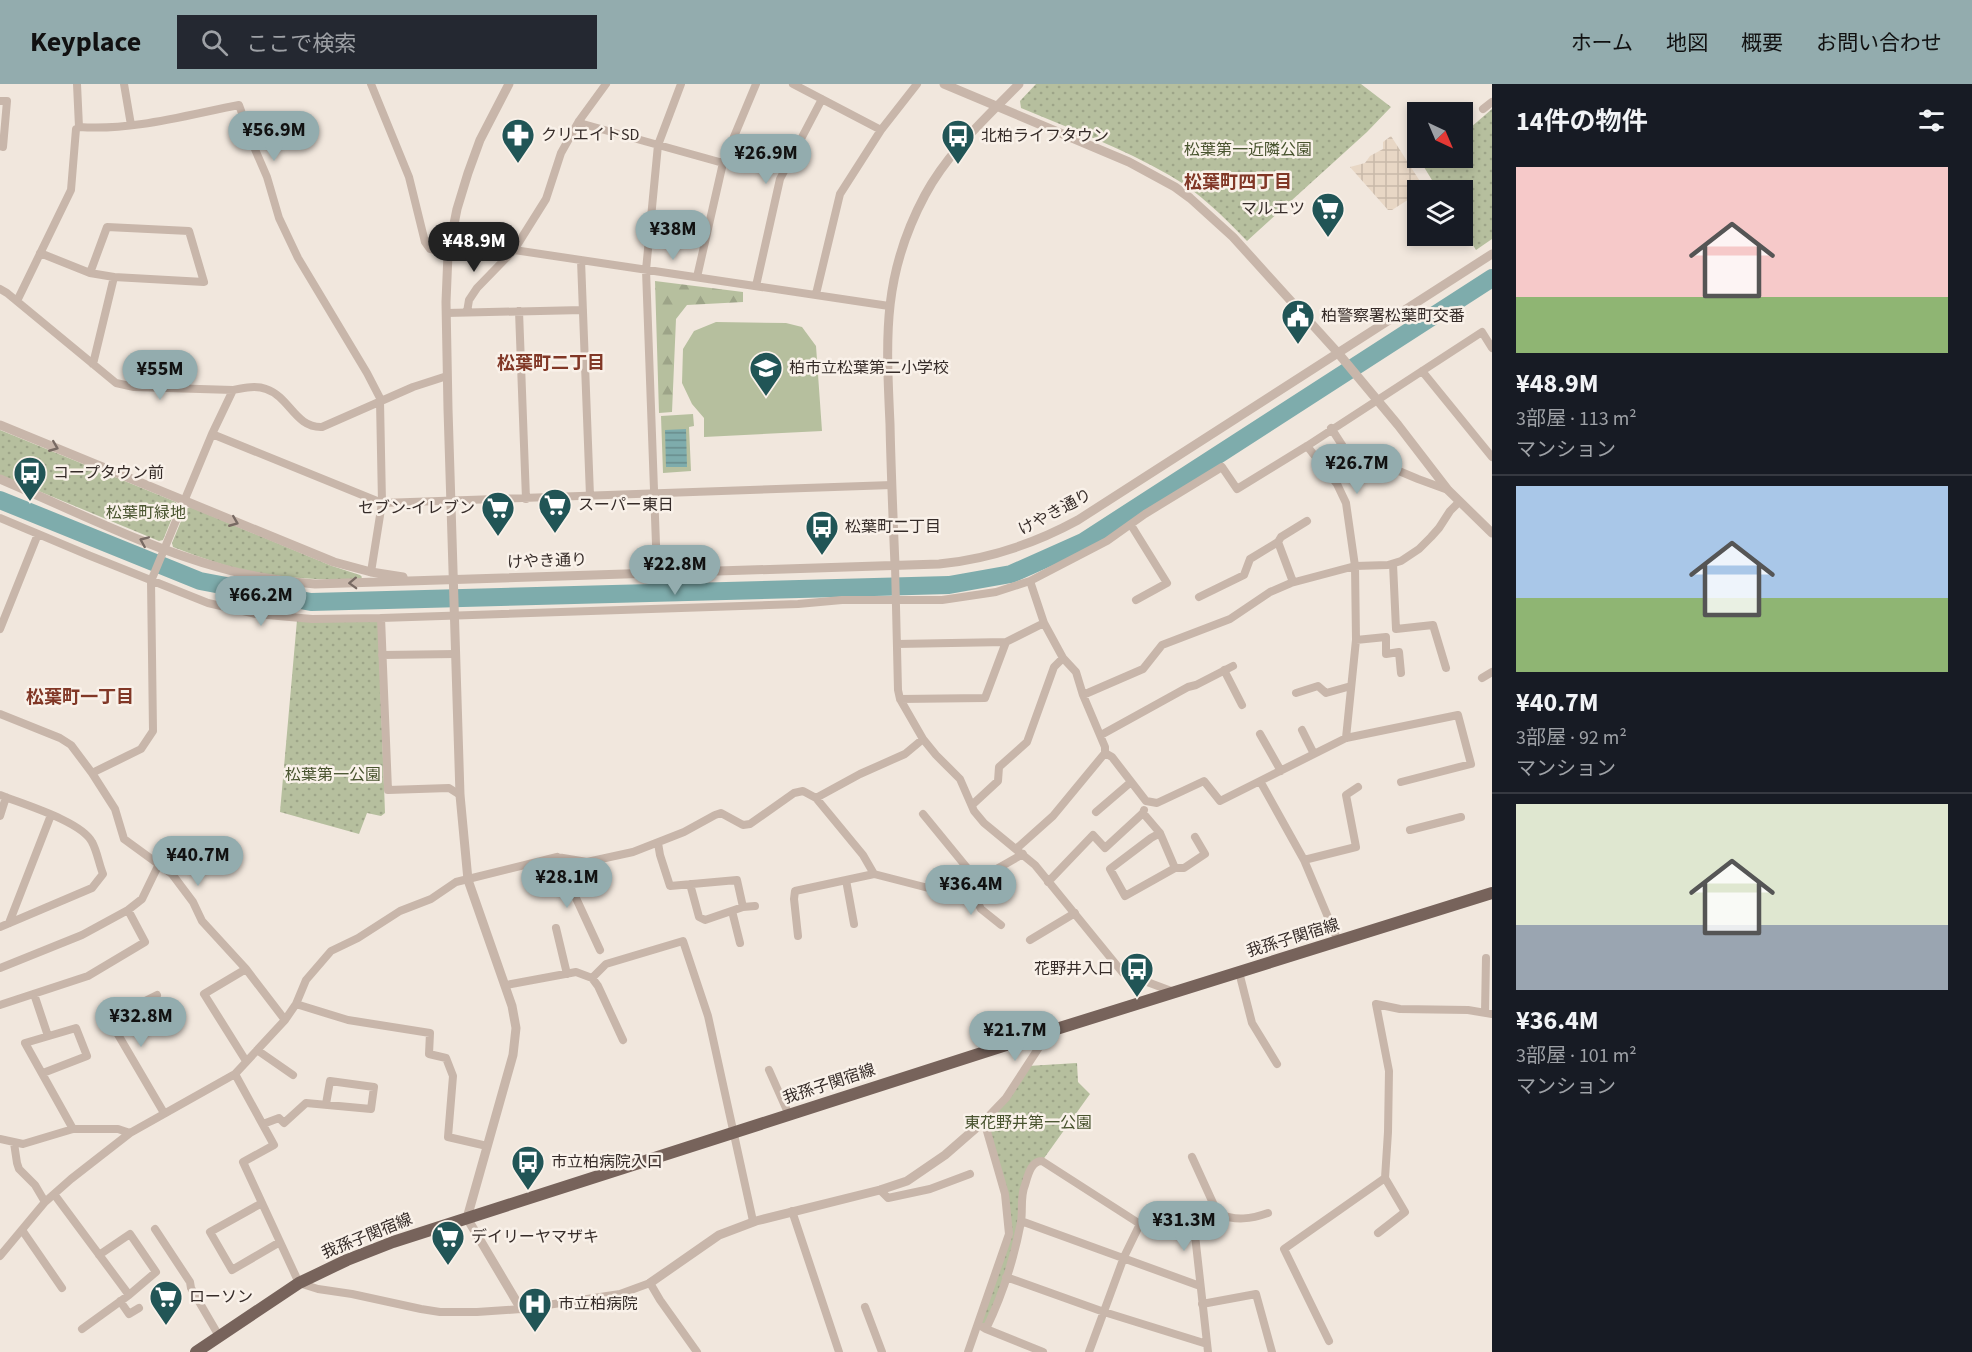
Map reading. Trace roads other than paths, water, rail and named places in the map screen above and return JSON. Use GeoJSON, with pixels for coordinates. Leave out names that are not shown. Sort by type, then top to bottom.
{"type":"FeatureCollection","features":[{"type":"Feature","properties":{"kind":"main road","name":"我孫子関宿線"},"geometry":{"type":"LineString","coordinates":[[196,1352],[299,1283],[369,1250],[1050,1031],[1492,892]]}},
{"type":"Feature","properties":{"kind":"street"},"geometry":{"type":"LineString","coordinates":[[17,301],[71,190],[75,136],[76,129],[79,127],[77,84]]}},
{"type":"Feature","properties":{"kind":"street"},"geometry":{"type":"LineString","coordinates":[[124,84],[131,124]]}},
{"type":"Feature","properties":{"kind":"street"},"geometry":{"type":"LineString","coordinates":[[371,84],[409,177],[426,242],[430,249],[448,254]]}},
{"type":"Feature","properties":{"kind":"street"},"geometry":{"type":"LineString","coordinates":[[509,84],[480,140],[457,209],[448,254],[446,313],[460,795],[468,880],[506,985],[515,1019],[513,1055],[467,1218],[521,1309]]}},
{"type":"Feature","properties":{"kind":"street"},"geometry":{"type":"LineString","coordinates":[[467,312],[469,300],[477,288],[514,250],[546,199],[561,153],[579,121],[606,84]]}},
{"type":"Feature","properties":{"kind":"street"},"geometry":{"type":"LineString","coordinates":[[657,572],[646,270],[658,145],[681,84]]}},
{"type":"Feature","properties":{"kind":"street"},"geometry":{"type":"LineString","coordinates":[[697,277],[723,163],[756,84]]}},
{"type":"Feature","properties":{"kind":"street"},"geometry":{"type":"LineString","coordinates":[[793,84],[881,130]]}},
{"type":"Feature","properties":{"kind":"street"},"geometry":{"type":"LineString","coordinates":[[816,294],[840,194],[881,130],[917,84]]}},
{"type":"Feature","properties":{"kind":"street"},"geometry":{"type":"LineString","coordinates":[[944,84],[1129,162],[1175,187],[1190,198],[1225,229],[1338,353],[1459,502],[1492,533]]}},
{"type":"Feature","properties":{"kind":"street"},"geometry":{"type":"LineString","coordinates":[[1019,84],[968,137],[926,193],[905,239],[895,271],[886,346],[900,699],[923,739],[960,779],[974,811],[984,823],[1023,854],[1075,913],[1123,973],[1176,992]]}},
{"type":"Feature","properties":{"kind":"street"},"geometry":{"type":"LineString","coordinates":[[756,286],[780,179],[822,99]]}},
{"type":"Feature","properties":{"kind":"street"},"geometry":{"type":"LineString","coordinates":[[0,101],[7,101],[3,147],[0,146]]}},
{"type":"Feature","properties":{"kind":"street"},"geometry":{"type":"LineString","coordinates":[[1483,109],[1492,102]]}},
{"type":"Feature","properties":{"kind":"street"},"geometry":{"type":"LineString","coordinates":[[79,127],[90,128],[172,120],[239,105],[267,177],[279,218],[298,258],[367,373],[380,401],[382,503],[371,572]]}},
{"type":"Feature","properties":{"kind":"street"},"geometry":{"type":"LineString","coordinates":[[579,121],[723,163]]}},
{"type":"Feature","properties":{"kind":"street"},"geometry":{"type":"LineString","coordinates":[[40,253],[90,273],[114,277],[204,282],[189,231],[107,227],[90,273]]}},
{"type":"Feature","properties":{"kind":"street"},"geometry":{"type":"LineString","coordinates":[[514,250],[889,306]]}},
{"type":"Feature","properties":{"kind":"street","name":"けやき通り"},"geometry":{"type":"LineString","coordinates":[[454,579],[939,564],[986,557],[1036,541],[1078,520],[1492,254]]}},
{"type":"Feature","properties":{"kind":"street"},"geometry":{"type":"LineString","coordinates":[[581,260],[590,496]]}},
{"type":"Feature","properties":{"kind":"street"},"geometry":{"type":"LineString","coordinates":[[93,364],[114,277]]}},
{"type":"Feature","properties":{"kind":"street"},"geometry":{"type":"LineString","coordinates":[[0,290],[7,292],[116,383],[134,387],[233,390],[248,387],[266,388],[278,396],[311,428],[322,427],[421,384],[447,376]]}},
{"type":"Feature","properties":{"kind":"street"},"geometry":{"type":"LineString","coordinates":[[446,313],[583,310]]}},
{"type":"Feature","properties":{"kind":"street"},"geometry":{"type":"LineString","coordinates":[[519,312],[526,500]]}},
{"type":"Feature","properties":{"kind":"street"},"geometry":{"type":"LineString","coordinates":[[0,518],[152,578],[208,603],[256,614],[312,619],[896,597],[942,600],[969,597],[996,592],[1030,581],[1107,541],[1145,514],[1222,467],[1237,489],[1482,332],[1492,348]]}},
{"type":"Feature","properties":{"kind":"street"},"geometry":{"type":"LineString","coordinates":[[1422,371],[1492,457]]}},
{"type":"Feature","properties":{"kind":"street"},"geometry":{"type":"LineString","coordinates":[[92,772],[141,749],[153,731],[152,578],[212,434],[233,390]]}},
{"type":"Feature","properties":{"kind":"street"},"geometry":{"type":"LineString","coordinates":[[0,425],[334,562],[371,572],[408,577],[454,579]]}},
{"type":"Feature","properties":{"kind":"street"},"geometry":{"type":"LineString","coordinates":[[1332,428],[1344,448],[1448,489]]}},
{"type":"Feature","properties":{"kind":"street"},"geometry":{"type":"LineString","coordinates":[[212,434],[382,503],[526,500],[892,485]]}},
{"type":"Feature","properties":{"kind":"street"},"geometry":{"type":"LineString","coordinates":[[1306,446],[1337,484],[1346,503],[1355,566],[1356,640],[1346,738]]}},
{"type":"Feature","properties":{"kind":"street"},"geometry":{"type":"LineString","coordinates":[[0,479],[162,553],[221,568],[284,581],[315,584],[454,579]]}},
{"type":"Feature","properties":{"kind":"street"},"geometry":{"type":"LineString","coordinates":[[1083,695],[1143,669],[1162,645],[1230,619],[1270,592],[1293,582],[1355,566],[1393,564],[1401,561],[1419,549],[1459,502]]}},
{"type":"Feature","properties":{"kind":"street"},"geometry":{"type":"LineString","coordinates":[[1198,597],[1244,575],[1250,559],[1307,521]]}},
{"type":"Feature","properties":{"kind":"street"},"geometry":{"type":"LineString","coordinates":[[1131,525],[1167,583],[1136,600]]}},
{"type":"Feature","properties":{"kind":"street"},"geometry":{"type":"LineString","coordinates":[[0,629],[38,534]]}},
{"type":"Feature","properties":{"kind":"street"},"geometry":{"type":"LineString","coordinates":[[1278,542],[1293,582]]}},
{"type":"Feature","properties":{"kind":"street"},"geometry":{"type":"LineString","coordinates":[[1393,564],[1396,629],[1433,625],[1446,668]]}},
{"type":"Feature","properties":{"kind":"street"},"geometry":{"type":"LineString","coordinates":[[1016,849],[1053,816],[1105,753],[1101,735],[1083,695],[1076,672],[1063,658],[1044,623],[1030,581]]}},
{"type":"Feature","properties":{"kind":"street"},"geometry":{"type":"LineString","coordinates":[[381,618],[388,790],[449,789],[460,795]]}},
{"type":"Feature","properties":{"kind":"street"},"geometry":{"type":"LineString","coordinates":[[897,644],[1006,642],[1044,623]]}},
{"type":"Feature","properties":{"kind":"street"},"geometry":{"type":"LineString","coordinates":[[1356,640],[1386,637],[1386,654],[1399,652],[1401,673]]}},
{"type":"Feature","properties":{"kind":"street"},"geometry":{"type":"LineString","coordinates":[[900,699],[985,698],[1006,642]]}},
{"type":"Feature","properties":{"kind":"street"},"geometry":{"type":"LineString","coordinates":[[382,656],[456,654]]}},
{"type":"Feature","properties":{"kind":"street"},"geometry":{"type":"LineString","coordinates":[[972,805],[998,781],[999,767],[1027,742],[1054,667],[1063,658]]}},
{"type":"Feature","properties":{"kind":"street"},"geometry":{"type":"LineString","coordinates":[[1101,735],[1188,687],[1233,666]]}},
{"type":"Feature","properties":{"kind":"street"},"geometry":{"type":"LineString","coordinates":[[1224,670],[1242,705]]}},
{"type":"Feature","properties":{"kind":"street"},"geometry":{"type":"LineString","coordinates":[[1482,678],[1492,672]]}},
{"type":"Feature","properties":{"kind":"street"},"geometry":{"type":"LineString","coordinates":[[1296,693],[1318,686],[1326,693],[1351,686]]}},
{"type":"Feature","properties":{"kind":"street"},"geometry":{"type":"LineString","coordinates":[[0,714],[71,745],[92,772],[115,809],[124,839],[172,874],[193,902],[202,921],[246,969],[285,1020]]}},
{"type":"Feature","properties":{"kind":"street"},"geometry":{"type":"LineString","coordinates":[[1105,753],[1112,757],[1146,801],[1157,803],[1204,781],[1220,801],[1346,738],[1458,715],[1471,764],[1401,782]]}},
{"type":"Feature","properties":{"kind":"street"},"geometry":{"type":"LineString","coordinates":[[1302,730],[1314,754]]}},
{"type":"Feature","properties":{"kind":"street"},"geometry":{"type":"LineString","coordinates":[[1260,734],[1281,771]]}},
{"type":"Feature","properties":{"kind":"street"},"geometry":{"type":"LineString","coordinates":[[816,798],[860,774],[905,754],[923,739]]}},
{"type":"Feature","properties":{"kind":"street"},"geometry":{"type":"LineString","coordinates":[[1260,781],[1304,860],[1338,941]]}},
{"type":"Feature","properties":{"kind":"street"},"geometry":{"type":"LineString","coordinates":[[1096,812],[1131,782]]}},
{"type":"Feature","properties":{"kind":"street"},"geometry":{"type":"LineString","coordinates":[[1304,860],[1356,847],[1346,795],[1358,788]]}},
{"type":"Feature","properties":{"kind":"street"},"geometry":{"type":"LineString","coordinates":[[0,1256],[45,1202],[130,1133],[234,1074],[285,1020],[296,1004],[306,980],[331,951],[358,938],[400,911],[425,902],[448,886],[540,860],[557,857],[587,862],[633,852],[684,832],[721,813],[743,825],[750,824],[794,793],[803,791],[816,798],[863,855],[874,874]]}},
{"type":"Feature","properties":{"kind":"street"},"geometry":{"type":"LineString","coordinates":[[0,816],[3,796],[51,815],[83,831],[92,841],[103,874],[92,888],[0,927]]}},
{"type":"Feature","properties":{"kind":"street"},"geometry":{"type":"LineString","coordinates":[[1048,882],[1093,835],[1106,848],[1143,813],[1146,801]]}},
{"type":"Feature","properties":{"kind":"street"},"geometry":{"type":"LineString","coordinates":[[1143,813],[1160,834],[1175,868]]}},
{"type":"Feature","properties":{"kind":"street"},"geometry":{"type":"LineString","coordinates":[[923,814],[977,880]]}},
{"type":"Feature","properties":{"kind":"street"},"geometry":{"type":"LineString","coordinates":[[9,923],[51,815]]}},
{"type":"Feature","properties":{"kind":"street"},"geometry":{"type":"LineString","coordinates":[[1410,830],[1461,817]]}},
{"type":"Feature","properties":{"kind":"street"},"geometry":{"type":"LineString","coordinates":[[1160,834],[1110,868],[1125,896],[1175,868],[1184,868],[1205,854],[1195,837]]}},
{"type":"Feature","properties":{"kind":"street"},"geometry":{"type":"LineString","coordinates":[[658,843],[670,886],[737,880],[743,907]]}},
{"type":"Feature","properties":{"kind":"street"},"geometry":{"type":"LineString","coordinates":[[798,936],[795,891],[874,874],[940,891],[958,891],[1023,854]]}},
{"type":"Feature","properties":{"kind":"street"},"geometry":{"type":"LineString","coordinates":[[557,857],[600,950]]}},
{"type":"Feature","properties":{"kind":"street"},"geometry":{"type":"LineString","coordinates":[[0,968],[82,935],[128,910],[142,899],[159,864]]}},
{"type":"Feature","properties":{"kind":"street"},"geometry":{"type":"LineString","coordinates":[[846,880],[854,924]]}},
{"type":"Feature","properties":{"kind":"street"},"geometry":{"type":"LineString","coordinates":[[690,884],[699,917],[705,920],[743,907],[755,906]]}},
{"type":"Feature","properties":{"kind":"street"},"geometry":{"type":"LineString","coordinates":[[969,885],[981,909],[1001,925]]}},
{"type":"Feature","properties":{"kind":"street"},"geometry":{"type":"LineString","coordinates":[[0,1005],[88,976],[145,942],[128,910]]}},
{"type":"Feature","properties":{"kind":"street"},"geometry":{"type":"LineString","coordinates":[[732,911],[740,943]]}},
{"type":"Feature","properties":{"kind":"street"},"geometry":{"type":"LineString","coordinates":[[1030,940],[1075,913]]}},
{"type":"Feature","properties":{"kind":"street"},"geometry":{"type":"LineString","coordinates":[[556,928],[567,974]]}},
{"type":"Feature","properties":{"kind":"street"},"geometry":{"type":"LineString","coordinates":[[592,978],[606,964],[683,940],[708,1016],[753,1221]]}},
{"type":"Feature","properties":{"kind":"street"},"geometry":{"type":"LineString","coordinates":[[1378,1233],[1405,1212],[1385,1178],[1389,1071],[1376,1004],[1401,1009],[1468,1010],[1489,1013],[1486,958]]}},
{"type":"Feature","properties":{"kind":"street"},"geometry":{"type":"LineString","coordinates":[[246,969],[204,994],[246,1060]]}},
{"type":"Feature","properties":{"kind":"street"},"geometry":{"type":"LineString","coordinates":[[506,985],[576,972],[592,978],[623,1040]]}},
{"type":"Feature","properties":{"kind":"street"},"geometry":{"type":"LineString","coordinates":[[1239,972],[1252,1023],[1277,1064]]}},
{"type":"Feature","properties":{"kind":"street"},"geometry":{"type":"LineString","coordinates":[[34,994],[48,1036]]}},
{"type":"Feature","properties":{"kind":"street"},"geometry":{"type":"LineString","coordinates":[[157,994],[117,1016],[114,1026],[164,1113]]}},
{"type":"Feature","properties":{"kind":"street"},"geometry":{"type":"LineString","coordinates":[[296,1004],[348,1020],[430,1033],[429,1054],[446,1058],[453,1076],[448,1137],[487,1146]]}},
{"type":"Feature","properties":{"kind":"street"},"geometry":{"type":"LineString","coordinates":[[43,1073],[87,1056],[75,1028],[26,1043],[73,1129]]}},
{"type":"Feature","properties":{"kind":"street"},"geometry":{"type":"LineString","coordinates":[[234,1074],[274,1145],[243,1162],[299,1283],[318,1289],[440,1312],[477,1312],[521,1309],[620,1294],[650,1283],[719,1235],[753,1221],[880,1190],[907,1181],[923,1171],[984,1121],[1006,1098],[1050,1031]]}},
{"type":"Feature","properties":{"kind":"street"},"geometry":{"type":"LineString","coordinates":[[257,1050],[293,1075]]}},
{"type":"Feature","properties":{"kind":"street"},"geometry":{"type":"LineString","coordinates":[[769,1070],[789,1115]]}},
{"type":"Feature","properties":{"kind":"street"},"geometry":{"type":"LineString","coordinates":[[263,1124],[279,1118],[284,1124],[306,1103],[371,1109],[374,1087],[330,1081],[326,1104]]}},
{"type":"Feature","properties":{"kind":"street"},"geometry":{"type":"LineString","coordinates":[[982,1327],[1009,1234],[1005,1194],[984,1121]]}},
{"type":"Feature","properties":{"kind":"street"},"geometry":{"type":"LineString","coordinates":[[0,1139],[14,1143],[32,1142],[73,1129],[118,1129],[130,1133]]}},
{"type":"Feature","properties":{"kind":"street"},"geometry":{"type":"LineString","coordinates":[[14,1143],[19,1169],[35,1185],[45,1202]]}},
{"type":"Feature","properties":{"kind":"street"},"geometry":{"type":"LineString","coordinates":[[1192,1157],[1218,1214]]}},
{"type":"Feature","properties":{"kind":"street"},"geometry":{"type":"LineString","coordinates":[[968,1352],[997,1306],[1021,1221],[1023,1188],[1033,1164],[1037,1161],[1042,1161],[1140,1224],[1218,1214],[1252,1219],[1269,1213]]}},
{"type":"Feature","properties":{"kind":"street"},"geometry":{"type":"LineString","coordinates":[[880,1190],[888,1198],[930,1189],[970,1174]]}},
{"type":"Feature","properties":{"kind":"street"},"geometry":{"type":"LineString","coordinates":[[1329,1341],[1284,1249],[1385,1178]]}},
{"type":"Feature","properties":{"kind":"street"},"geometry":{"type":"LineString","coordinates":[[54,1194],[129,1295]]}},
{"type":"Feature","properties":{"kind":"street"},"geometry":{"type":"LineString","coordinates":[[262,1203],[210,1232],[232,1270],[280,1242]]}},
{"type":"Feature","properties":{"kind":"street"},"geometry":{"type":"LineString","coordinates":[[792,1211],[839,1352]]}},
{"type":"Feature","properties":{"kind":"street"},"geometry":{"type":"LineString","coordinates":[[1006,1277],[1208,1348],[1193,1217]]}},
{"type":"Feature","properties":{"kind":"street"},"geometry":{"type":"LineString","coordinates":[[1021,1221],[1200,1286]]}},
{"type":"Feature","properties":{"kind":"street"},"geometry":{"type":"LineString","coordinates":[[1089,1352],[1124,1257],[1140,1224]]}},
{"type":"Feature","properties":{"kind":"street"},"geometry":{"type":"LineString","coordinates":[[155,1229],[190,1282],[190,1288],[219,1336]]}},
{"type":"Feature","properties":{"kind":"street"},"geometry":{"type":"LineString","coordinates":[[22,1230],[62,1288]]}},
{"type":"Feature","properties":{"kind":"street"},"geometry":{"type":"LineString","coordinates":[[82,1329],[156,1272],[130,1234],[99,1255]]}},
{"type":"Feature","properties":{"kind":"street"},"geometry":{"type":"LineString","coordinates":[[650,1283],[697,1352]]}},
{"type":"Feature","properties":{"kind":"street"},"geometry":{"type":"LineString","coordinates":[[1202,1304],[1256,1294],[1272,1352]]}},
{"type":"Feature","properties":{"kind":"street"},"geometry":{"type":"LineString","coordinates":[[120,1301],[129,1314],[139,1308]]}},
{"type":"Feature","properties":{"kind":"street"},"geometry":{"type":"LineString","coordinates":[[865,1307],[882,1352]]}},
{"type":"Feature","properties":{"kind":"street"},"geometry":{"type":"LineString","coordinates":[[982,1327],[1031,1350],[1043,1352]]}},
{"type":"Feature","properties":{"kind":"water"},"geometry":{"type":"Polygon","coordinates":[[[686,429],[687,467],[666,467],[665,430],[686,429]]]}},
{"type":"Feature","properties":{"kind":"waterway"},"geometry":{"type":"LineString","coordinates":[[0,500],[200,581],[311,602],[949,585],[1011,574],[1083,542],[1492,278]]}},
{"type":"Feature","properties":{"kind":"place","name":"クリエイトSD"},"geometry":{"type":"Point","coordinates":[518,164]}},
{"type":"Feature","properties":{"kind":"place","name":"北柏ライフタウン"},"geometry":{"type":"Point","coordinates":[958,165]}},
{"type":"Feature","properties":{"kind":"place","name":"マルエツ"},"geometry":{"type":"Point","coordinates":[1328,238]}},
{"type":"Feature","properties":{"kind":"place","name":"柏警察署松葉町交番"},"geometry":{"type":"Point","coordinates":[1298,345]}},
{"type":"Feature","properties":{"kind":"place","name":"柏市立松葉第二小学校"},"geometry":{"type":"Point","coordinates":[766,397]}},
{"type":"Feature","properties":{"kind":"place","name":"コープタウン前"},"geometry":{"type":"Point","coordinates":[30,502]}},
{"type":"Feature","properties":{"kind":"place","name":"スーパー東日"},"geometry":{"type":"Point","coordinates":[555,534]}},
{"type":"Feature","properties":{"kind":"place","name":"セブン-イレブン"},"geometry":{"type":"Point","coordinates":[498,537]}},
{"type":"Feature","properties":{"kind":"place","name":"松葉町二丁目"},"geometry":{"type":"Point","coordinates":[822,556]}},
{"type":"Feature","properties":{"kind":"place","name":"花野井入口"},"geometry":{"type":"Point","coordinates":[1137,998]}},
{"type":"Feature","properties":{"kind":"place","name":"市立柏病院入口"},"geometry":{"type":"Point","coordinates":[528,1191]}},
{"type":"Feature","properties":{"kind":"place","name":"デイリーヤマザキ"},"geometry":{"type":"Point","coordinates":[448,1266]}},
{"type":"Feature","properties":{"kind":"place","name":"ローソン"},"geometry":{"type":"Point","coordinates":[166,1326]}},
{"type":"Feature","properties":{"kind":"place","name":"市立柏病院"},"geometry":{"type":"Point","coordinates":[535,1333]}},
{"type":"Feature","properties":{"kind":"district","name":"松葉町四丁目"},"geometry":{"type":"Point","coordinates":[1238,182]}},
{"type":"Feature","properties":{"kind":"district","name":"松葉町二丁目"},"geometry":{"type":"Point","coordinates":[551,363]}},
{"type":"Feature","properties":{"kind":"district","name":"松葉町一丁目"},"geometry":{"type":"Point","coordinates":[80,697]}},
{"type":"Feature","properties":{"kind":"park label","name":"松葉第一近隣公園"},"geometry":{"type":"Point","coordinates":[1248,150]}},
{"type":"Feature","properties":{"kind":"park label","name":"松葉町緑地"},"geometry":{"type":"Point","coordinates":[146,513]}},
{"type":"Feature","properties":{"kind":"park label","name":"松葉第一公園"},"geometry":{"type":"Point","coordinates":[333,775]}},
{"type":"Feature","properties":{"kind":"park label","name":"東花野井第一公園"},"geometry":{"type":"Point","coordinates":[1028,1123]}}]}
